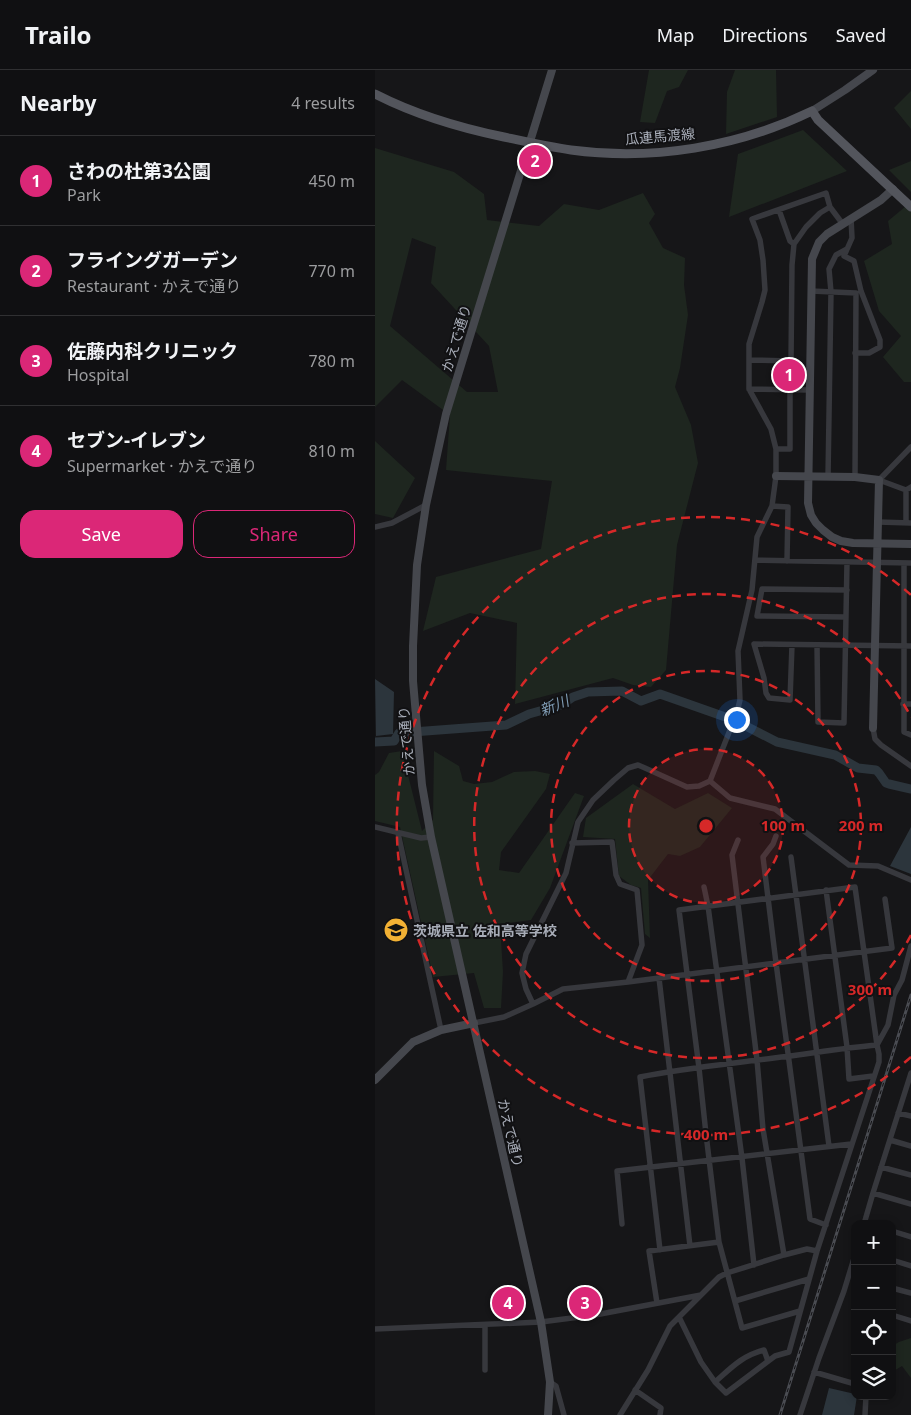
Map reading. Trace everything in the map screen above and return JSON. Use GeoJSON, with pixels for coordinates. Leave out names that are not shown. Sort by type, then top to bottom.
{"type":"FeatureCollection","features":[{"type":"Feature","properties":{"kind":"main road","name":"瓜連馬渡線"},"geometry":{"type":"LineString","coordinates":[[375,94],[431,118],[471,130],[530,143],[596,152],[643,153],[697,148],[742,138],[770,129],[812,111]]}},
{"type":"Feature","properties":{"kind":"main road"},"geometry":{"type":"LineString","coordinates":[[812,111],[818,120],[911,206]]}},
{"type":"Feature","properties":{"kind":"street","name":"かえで通り"},"geometry":{"type":"LineString","coordinates":[[548,1415],[550,1382],[541,1322],[431,836],[423,791],[414,688],[413,646],[417,565],[426,505],[446,414],[552,70]]}},
{"type":"Feature","properties":{"kind":"street"},"geometry":{"type":"LineString","coordinates":[[812,111],[873,70]]}},
{"type":"Feature","properties":{"kind":"street"},"geometry":{"type":"LineString","coordinates":[[893,189],[881,200],[827,234],[819,242],[812,259],[808,503],[811,515],[823,530],[841,541],[911,544]]}},
{"type":"Feature","properties":{"kind":"street"},"geometry":{"type":"LineString","coordinates":[[533,1004],[526,989],[522,973],[526,954],[566,873],[578,822],[593,800],[628,768],[638,766],[687,787],[699,786],[710,781],[737,712],[740,700],[738,651],[752,590],[757,537],[772,506],[777,448],[771,429],[749,389],[749,344],[765,290],[760,240],[752,219],[826,193],[830,207],[843,223]]}},
{"type":"Feature","properties":{"kind":"street"},"geometry":{"type":"LineString","coordinates":[[750,360],[791,360],[792,265],[795,244],[806,227],[820,213],[830,207]]}},
{"type":"Feature","properties":{"kind":"street"},"geometry":{"type":"LineString","coordinates":[[779,210],[790,241],[795,244]]}},
{"type":"Feature","properties":{"kind":"street"},"geometry":{"type":"LineString","coordinates":[[851,218],[852,238],[844,256],[854,260],[861,291],[880,340],[879,347],[869,353],[855,353]]}},
{"type":"Feature","properties":{"kind":"street"},"geometry":{"type":"LineString","coordinates":[[827,477],[831,292],[829,269],[836,255],[847,249]]}},
{"type":"Feature","properties":{"kind":"street"},"geometry":{"type":"LineString","coordinates":[[811,291],[856,292],[855,477]]}},
{"type":"Feature","properties":{"kind":"street"},"geometry":{"type":"LineString","coordinates":[[749,389],[809,390]]}},
{"type":"Feature","properties":{"kind":"street"},"geometry":{"type":"LineString","coordinates":[[777,448],[790,449],[790,389]]}},
{"type":"Feature","properties":{"kind":"street"},"geometry":{"type":"LineString","coordinates":[[911,447],[879,480],[873,728],[875,739],[911,766]]}},
{"type":"Feature","properties":{"kind":"street"},"geometry":{"type":"LineString","coordinates":[[776,476],[855,477],[879,480],[909,488],[909,523],[878,522]]}},
{"type":"Feature","properties":{"kind":"street"},"geometry":{"type":"LineString","coordinates":[[375,527],[392,523],[426,505]]}},
{"type":"Feature","properties":{"kind":"street"},"geometry":{"type":"LineString","coordinates":[[772,506],[787,506],[787,561]]}},
{"type":"Feature","properties":{"kind":"street"},"geometry":{"type":"LineString","coordinates":[[755,560],[908,563],[908,646],[903,704],[904,732],[911,735]]}},
{"type":"Feature","properties":{"kind":"street"},"geometry":{"type":"LineString","coordinates":[[817,645],[817,722],[843,723],[847,562]]}},
{"type":"Feature","properties":{"kind":"street"},"geometry":{"type":"LineString","coordinates":[[846,617],[757,616],[762,588],[847,590]]}},
{"type":"Feature","properties":{"kind":"street"},"geometry":{"type":"LineString","coordinates":[[792,645],[790,700],[769,698],[766,693],[764,678],[754,644],[908,646]]}},
{"type":"Feature","properties":{"kind":"street"},"geometry":{"type":"LineString","coordinates":[[904,676],[911,676]]}},
{"type":"Feature","properties":{"kind":"street"},"geometry":{"type":"LineString","coordinates":[[903,704],[911,704]]}},
{"type":"Feature","properties":{"kind":"street"},"geometry":{"type":"LineString","coordinates":[[710,781],[731,798],[775,809],[849,865],[878,866],[911,880]]}},
{"type":"Feature","properties":{"kind":"street"},"geometry":{"type":"LineString","coordinates":[[375,826],[421,838],[431,836]]}},
{"type":"Feature","properties":{"kind":"street"},"geometry":{"type":"LineString","coordinates":[[398,833],[441,1030]]}},
{"type":"Feature","properties":{"kind":"street"},"geometry":{"type":"LineString","coordinates":[[775,836],[773,844],[763,857],[775,962],[810,1219],[826,1225]]}},
{"type":"Feature","properties":{"kind":"street"},"geometry":{"type":"LineString","coordinates":[[738,840],[732,855],[757,1060],[766,1154],[784,1255]]}},
{"type":"Feature","properties":{"kind":"street"},"geometry":{"type":"LineString","coordinates":[[572,843],[612,842],[616,875],[620,884],[637,890],[642,945],[628,982]]}},
{"type":"Feature","properties":{"kind":"street"},"geometry":{"type":"LineString","coordinates":[[791,857],[829,1146]]}},
{"type":"Feature","properties":{"kind":"street"},"geometry":{"type":"LineString","coordinates":[[704,887],[717,970],[753,1264]]}},
{"type":"Feature","properties":{"kind":"street"},"geometry":{"type":"LineString","coordinates":[[679,1317],[701,1362],[715,1382],[726,1393],[775,1356],[789,1352],[817,1251],[879,1062],[855,887],[679,910],[719,1242],[742,1328],[800,1311]]}},
{"type":"Feature","properties":{"kind":"street"},"geometry":{"type":"LineString","coordinates":[[826,890],[847,1048],[849,1079],[873,1076]]}},
{"type":"Feature","properties":{"kind":"street"},"geometry":{"type":"LineString","coordinates":[[375,1080],[413,1042],[424,1036],[441,1030],[504,1017],[563,989],[688,975],[834,954],[892,948],[885,899]]}},
{"type":"Feature","properties":{"kind":"street"},"geometry":{"type":"LineString","coordinates":[[877,1044],[888,1025],[895,995],[902,980],[911,946]]}},
{"type":"Feature","properties":{"kind":"street"},"geometry":{"type":"LineString","coordinates":[[659,978],[690,1246]]}},
{"type":"Feature","properties":{"kind":"street"},"geometry":{"type":"LineString","coordinates":[[660,1250],[641,1078],[670,1071],[877,1044]]}},
{"type":"Feature","properties":{"kind":"street"},"geometry":{"type":"LineString","coordinates":[[866,1220],[881,1167],[909,1087],[911,1073]]}},
{"type":"Feature","properties":{"kind":"street"},"geometry":{"type":"LineString","coordinates":[[899,1113],[911,1116]]}},
{"type":"Feature","properties":{"kind":"street"},"geometry":{"type":"LineString","coordinates":[[890,1140],[911,1146]]}},
{"type":"Feature","properties":{"kind":"street"},"geometry":{"type":"LineString","coordinates":[[622,1224],[617,1171],[851,1144]]}},
{"type":"Feature","properties":{"kind":"street"},"geometry":{"type":"LineString","coordinates":[[881,1167],[911,1175]]}},
{"type":"Feature","properties":{"kind":"street"},"geometry":{"type":"LineString","coordinates":[[873,1193],[911,1204]]}},
{"type":"Feature","properties":{"kind":"street"},"geometry":{"type":"LineString","coordinates":[[896,1232],[911,1237]]}},
{"type":"Feature","properties":{"kind":"street"},"geometry":{"type":"LineString","coordinates":[[657,1303],[649,1251],[719,1242]]}},
{"type":"Feature","properties":{"kind":"street"},"geometry":{"type":"LineString","coordinates":[[620,1415],[648,1370],[670,1326],[719,1277],[784,1255],[807,1249],[817,1251]]}},
{"type":"Feature","properties":{"kind":"street"},"geometry":{"type":"LineString","coordinates":[[896,1261],[911,1266]]}},
{"type":"Feature","properties":{"kind":"street"},"geometry":{"type":"LineString","coordinates":[[735,1302],[809,1279]]}},
{"type":"Feature","properties":{"kind":"street"},"geometry":{"type":"LineString","coordinates":[[799,1415],[851,1279]]}},
{"type":"Feature","properties":{"kind":"street"},"geometry":{"type":"LineString","coordinates":[[896,1289],[911,1293]]}},
{"type":"Feature","properties":{"kind":"street"},"geometry":{"type":"LineString","coordinates":[[375,1329],[541,1322],[595,1315],[701,1295]]}},
{"type":"Feature","properties":{"kind":"street"},"geometry":{"type":"LineString","coordinates":[[896,1317],[911,1321]]}},
{"type":"Feature","properties":{"kind":"street"},"geometry":{"type":"LineString","coordinates":[[485,1325],[485,1370]]}},
{"type":"Feature","properties":{"kind":"street"},"geometry":{"type":"LineString","coordinates":[[715,1382],[736,1363],[750,1354],[764,1350],[768,1361]]}},
{"type":"Feature","properties":{"kind":"street"},"geometry":{"type":"LineString","coordinates":[[814,1372],[851,1383]]}},
{"type":"Feature","properties":{"kind":"street"},"geometry":{"type":"LineString","coordinates":[[550,1382],[556,1386],[564,1415]]}},
{"type":"Feature","properties":{"kind":"street"},"geometry":{"type":"LineString","coordinates":[[635,1390],[661,1408],[661,1415]]}},
{"type":"Feature","properties":{"kind":"street"},"geometry":{"type":"LineString","coordinates":[[865,1415],[866,1400]]}},
{"type":"Feature","properties":{"kind":"shaded area"},"geometry":{"type":"Polygon","coordinates":[[[649,70],[688,70],[679,87],[667,91],[655,123],[640,122],[649,70]]]}},
{"type":"Feature","properties":{"kind":"shaded area"},"geometry":{"type":"Polygon","coordinates":[[[735,70],[776,70],[777,117],[726,134],[727,92],[735,70]]]}},
{"type":"Feature","properties":{"kind":"shaded area"},"geometry":{"type":"Polygon","coordinates":[[[911,91],[911,129],[894,108],[911,91]]]}},
{"type":"Feature","properties":{"kind":"shaded area"},"geometry":{"type":"Polygon","coordinates":[[[803,130],[847,171],[729,217],[738,154],[803,130]]]}},
{"type":"Feature","properties":{"kind":"shaded area"},"geometry":{"type":"Polygon","coordinates":[[[375,148],[454,172],[484,194],[487,220],[539,226],[564,204],[599,210],[643,193],[655,214],[649,223],[663,248],[685,258],[684,285],[688,315],[680,368],[675,387],[691,425],[698,463],[677,545],[666,670],[651,687],[633,685],[613,678],[515,704],[517,623],[470,613],[423,631],[436,577],[541,549],[552,481],[446,470],[450,415],[402,380],[375,407],[375,148]],[[412,238],[390,326],[467,392],[498,392],[489,346],[431,283],[436,247],[412,238]]]}},
{"type":"Feature","properties":{"kind":"shaded area"},"geometry":{"type":"Polygon","coordinates":[[[911,161],[911,192],[889,170],[911,161]]]}},
{"type":"Feature","properties":{"kind":"shaded area"},"geometry":{"type":"Polygon","coordinates":[[[911,202],[911,382],[904,382],[883,357],[901,336],[879,311],[864,261],[892,244],[888,221],[911,202]]]}},
{"type":"Feature","properties":{"kind":"shaded area"},"geometry":{"type":"Polygon","coordinates":[[[375,441],[415,478],[393,518],[375,514],[375,441]]]}},
{"type":"Feature","properties":{"kind":"shaded area"},"geometry":{"type":"Polygon","coordinates":[[[375,679],[394,692],[393,734],[376,736],[375,679]]]}},
{"type":"Feature","properties":{"kind":"shaded area"},"geometry":{"type":"Polygon","coordinates":[[[402,751],[422,831],[433,820],[434,751],[459,766],[463,781],[474,784],[492,782],[514,772],[535,771],[550,774],[546,789],[501,852],[499,870],[519,873],[575,793],[584,796],[550,888],[531,920],[500,924],[503,972],[501,1008],[484,1008],[474,973],[433,977],[400,827],[375,821],[375,775],[379,772],[389,753],[402,751]]]}},
{"type":"Feature","properties":{"kind":"shaded area"},"geometry":{"type":"Polygon","coordinates":[[[633,784],[675,809],[708,793],[732,808],[700,847],[680,856],[668,854],[648,880],[650,938],[645,934],[641,888],[631,885],[619,876],[615,839],[583,837],[586,818],[633,784]]]}},
{"type":"Feature","properties":{"kind":"shaded area"},"geometry":{"type":"Polygon","coordinates":[[[911,827],[911,874],[890,866],[911,827]]]}},
{"type":"Feature","properties":{"kind":"shaded area"},"geometry":{"type":"Polygon","coordinates":[[[911,1338],[911,1378],[902,1366],[896,1370],[896,1344],[911,1338]]]}},
{"type":"Feature","properties":{"kind":"shaded area"},"geometry":{"type":"Polygon","coordinates":[[[829,1388],[851,1393],[851,1400],[856,1400],[854,1415],[822,1415],[829,1388]]]}},
{"type":"Feature","properties":{"kind":"waterway","name":"新川"},"geometry":{"type":"LineString","coordinates":[[375,742],[394,741],[399,733],[506,725],[529,714],[561,705],[573,697],[588,692],[622,691],[641,701],[660,694],[731,719]]}},
{"type":"Feature","properties":{"kind":"waterway","name":"新川"},"geometry":{"type":"LineString","coordinates":[[738,722],[777,742],[835,755],[858,768],[876,770],[886,783],[911,789]]}},
{"type":"Feature","properties":{"kind":"railway"},"geometry":{"type":"LineString","coordinates":[[780,1415],[911,995]]}},
{"type":"Feature","properties":{"kind":"place","name":"フライングガーデン"},"geometry":{"type":"Point","coordinates":[535,161]}},
{"type":"Feature","properties":{"kind":"place","name":"さわの杜第3公園"},"geometry":{"type":"Point","coordinates":[789,375]}},
{"type":"Feature","properties":{"kind":"place","name":"茨城県立 佐和高等学校"},"geometry":{"type":"Point","coordinates":[396,930]}},
{"type":"Feature","properties":{"kind":"place","name":"セブン-イレブン"},"geometry":{"type":"Point","coordinates":[508,1303]}},
{"type":"Feature","properties":{"kind":"place","name":"佐藤内科クリニック"},"geometry":{"type":"Point","coordinates":[585,1303]}}]}
